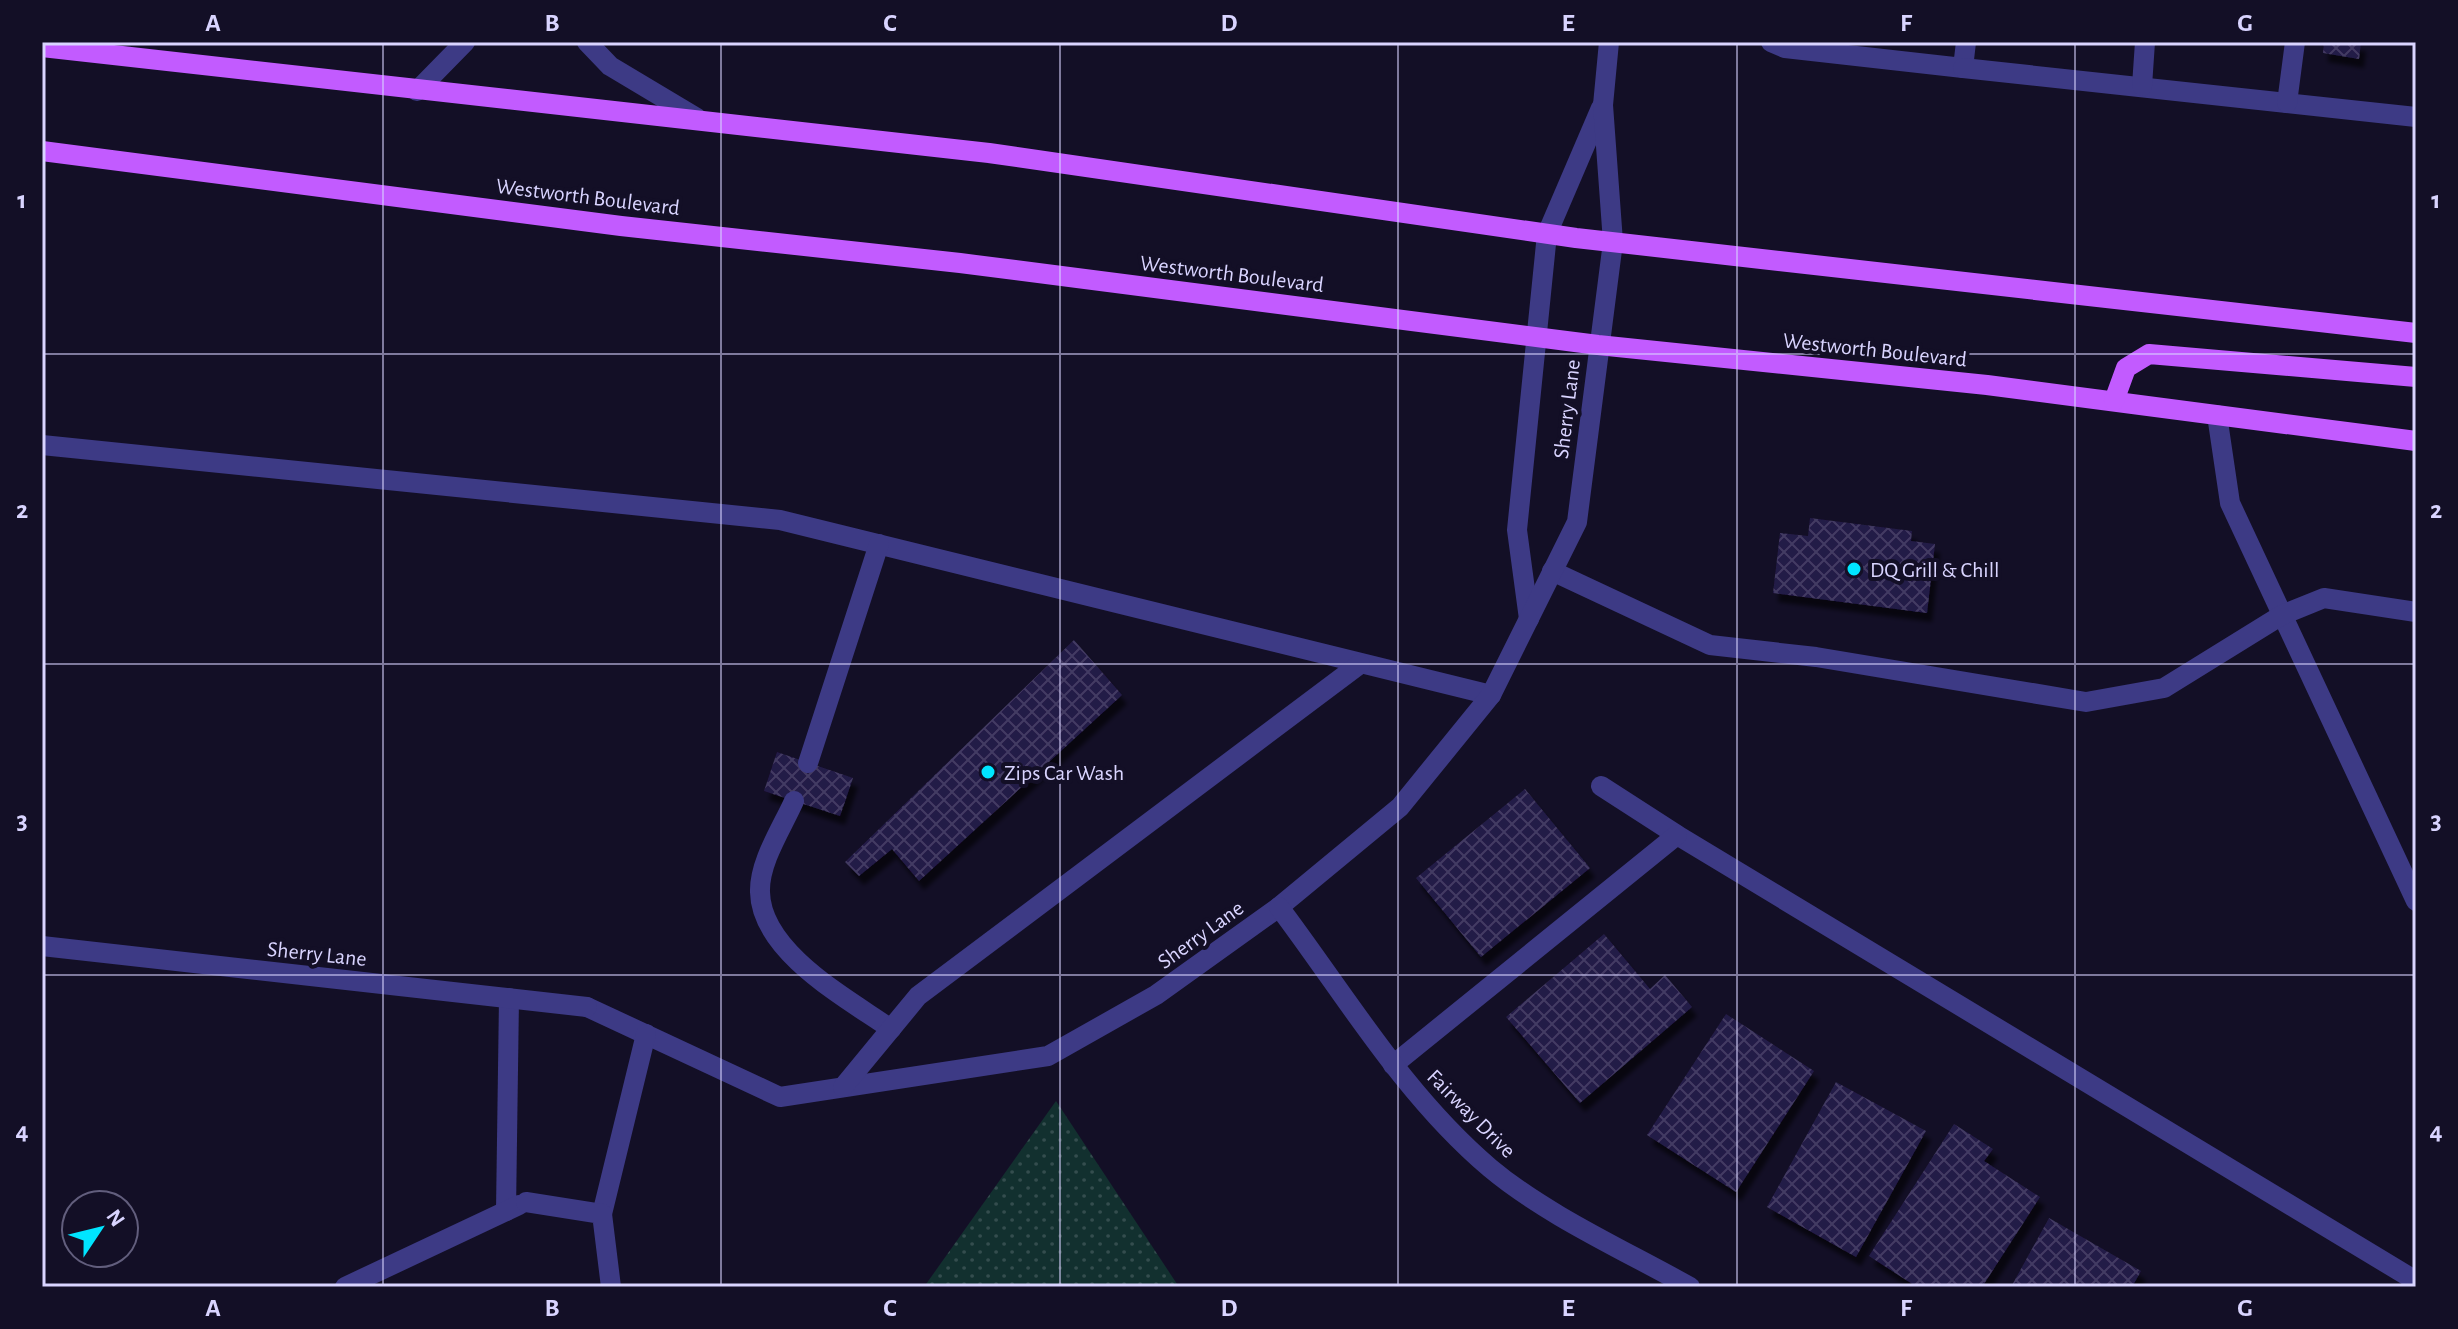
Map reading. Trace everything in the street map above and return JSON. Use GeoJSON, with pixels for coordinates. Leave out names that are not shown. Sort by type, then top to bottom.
{"type":"FeatureCollection","features":[{"type":"Feature","properties":{"kind":"main road"},"geometry":{"type":"LineString","coordinates":[[42,47],[989,153],[1547,234],[2416,333]]}},
{"type":"Feature","properties":{"kind":"main road","name":"Westworth Boulevard"},"geometry":{"type":"LineString","coordinates":[[42,151],[621,226],[960,263],[1598,345],[1987,385],[2416,441]]}},
{"type":"Feature","properties":{"kind":"main road"},"geometry":{"type":"LineString","coordinates":[[2114,401],[2126,368],[2149,354],[2416,377]]}},
{"type":"Feature","properties":{"kind":"street"},"geometry":{"type":"LineString","coordinates":[[417,91],[465,42]]}},
{"type":"Feature","properties":{"kind":"street"},"geometry":{"type":"LineString","coordinates":[[587,42],[610,66],[697,118]]}},
{"type":"Feature","properties":{"kind":"street"},"geometry":{"type":"LineString","coordinates":[[1603,105],[1609,42]]}},
{"type":"Feature","properties":{"kind":"street"},"geometry":{"type":"LineString","coordinates":[[1771,42],[1785,48],[2416,117]]}},
{"type":"Feature","properties":{"kind":"street"},"geometry":{"type":"LineString","coordinates":[[1963,68],[1966,42]]}},
{"type":"Feature","properties":{"kind":"street"},"geometry":{"type":"LineString","coordinates":[[2142,86],[2145,42]]}},
{"type":"Feature","properties":{"kind":"street"},"geometry":{"type":"LineString","coordinates":[[2287,103],[2295,42]]}},
{"type":"Feature","properties":{"kind":"street","name":"Sherry Lane"},"geometry":{"type":"LineString","coordinates":[[1529,619],[1517,530],[1547,234],[1603,105]]}},
{"type":"Feature","properties":{"kind":"street","name":"Sherry Lane"},"geometry":{"type":"LineString","coordinates":[[42,946],[587,1007],[780,1097],[1048,1056],[1156,995],[1279,907],[1400,807],[1491,695],[1577,522],[1613,242],[1603,105]]}},
{"type":"Feature","properties":{"kind":"street"},"geometry":{"type":"LineString","coordinates":[[2217,415],[2230,503],[2416,901]]}},
{"type":"Feature","properties":{"kind":"street"},"geometry":{"type":"LineString","coordinates":[[42,445],[780,520],[1491,695]]}},
{"type":"Feature","properties":{"kind":"street"},"geometry":{"type":"LineString","coordinates":[[808,763],[879,544]]}},
{"type":"Feature","properties":{"kind":"street"},"geometry":{"type":"LineString","coordinates":[[1552,571],[1710,645],[1816,657],[2086,702],[2164,688],[2282,615],[2324,598],[2416,612]]}},
{"type":"Feature","properties":{"kind":"street"},"geometry":{"type":"LineString","coordinates":[[843,1087],[918,996],[1360,664]]}},
{"type":"Feature","properties":{"kind":"street"},"geometry":{"type":"LineString","coordinates":[[1601,786],[1677,835],[2416,1281]]}},
{"type":"Feature","properties":{"kind":"street"},"geometry":{"type":"LineString","coordinates":[[794,801],[765,868],[760,891],[764,917],[786,949],[814,976],[891,1029]]}},
{"type":"Feature","properties":{"kind":"street"},"geometry":{"type":"LineString","coordinates":[[1393,1065],[1677,835]]}},
{"type":"Feature","properties":{"kind":"street","name":"Fairway Drive"},"geometry":{"type":"LineString","coordinates":[[1279,907],[1393,1065],[1437,1118],[1491,1170],[1555,1213],[1690,1287]]}},
{"type":"Feature","properties":{"kind":"street"},"geometry":{"type":"LineString","coordinates":[[506,1211],[509,998]]}},
{"type":"Feature","properties":{"kind":"street"},"geometry":{"type":"LineString","coordinates":[[611,1287],[602,1214],[646,1034]]}},
{"type":"Feature","properties":{"kind":"street"},"geometry":{"type":"LineString","coordinates":[[345,1287],[526,1202],[602,1214]]}},
{"type":"Feature","properties":{"kind":"green space"},"geometry":{"type":"Polygon","coordinates":[[[1056,1101],[1179,1287],[924,1287],[1056,1101]]]}},
{"type":"Feature","properties":{"kind":"building"},"geometry":{"type":"Polygon","coordinates":[[[2324,42],[2361,42],[2359,59],[2323,53],[2324,42]]]}},
{"type":"Feature","properties":{"kind":"building","name":"DQ Grill & Chill"},"geometry":{"type":"Polygon","coordinates":[[[1810,518],[1912,531],[1911,541],[1935,544],[1927,613],[1773,593],[1780,533],[1808,536],[1810,518]]]}},
{"type":"Feature","properties":{"kind":"building","name":"Zips Car Wash"},"geometry":{"type":"Polygon","coordinates":[[[1074,640],[1122,695],[919,881],[892,849],[859,876],[845,862],[1074,640]]]}},
{"type":"Feature","properties":{"kind":"building"},"geometry":{"type":"Polygon","coordinates":[[[777,752],[853,778],[840,816],[764,791],[777,752]]]}},
{"type":"Feature","properties":{"kind":"building"},"geometry":{"type":"Polygon","coordinates":[[[1525,789],[1590,868],[1481,957],[1416,878],[1525,789]]]}},
{"type":"Feature","properties":{"kind":"building"},"geometry":{"type":"Polygon","coordinates":[[[1604,934],[1650,989],[1665,975],[1692,1007],[1580,1103],[1506,1017],[1604,934]]]}},
{"type":"Feature","properties":{"kind":"building"},"geometry":{"type":"Polygon","coordinates":[[[1726,1014],[1814,1071],[1736,1192],[1647,1135],[1726,1014]]]}},
{"type":"Feature","properties":{"kind":"building"},"geometry":{"type":"Polygon","coordinates":[[[1836,1082],[1926,1131],[1856,1257],[1767,1207],[1836,1082]]]}},
{"type":"Feature","properties":{"kind":"building"},"geometry":{"type":"Polygon","coordinates":[[[1954,1124],[1993,1149],[1984,1161],[2040,1197],[1982,1287],[1917,1287],[1869,1256],[1954,1124]]]}},
{"type":"Feature","properties":{"kind":"building"},"geometry":{"type":"Polygon","coordinates":[[[2049,1218],[2141,1271],[2132,1287],[2011,1287],[2049,1218]]]}},
{"type":"Feature","properties":{"kind":"place","name":"DQ Grill & Chill"},"geometry":{"type":"Point","coordinates":[1854,569]}},
{"type":"Feature","properties":{"kind":"place","name":"Zips Car Wash"},"geometry":{"type":"Point","coordinates":[988,772]}}]}
